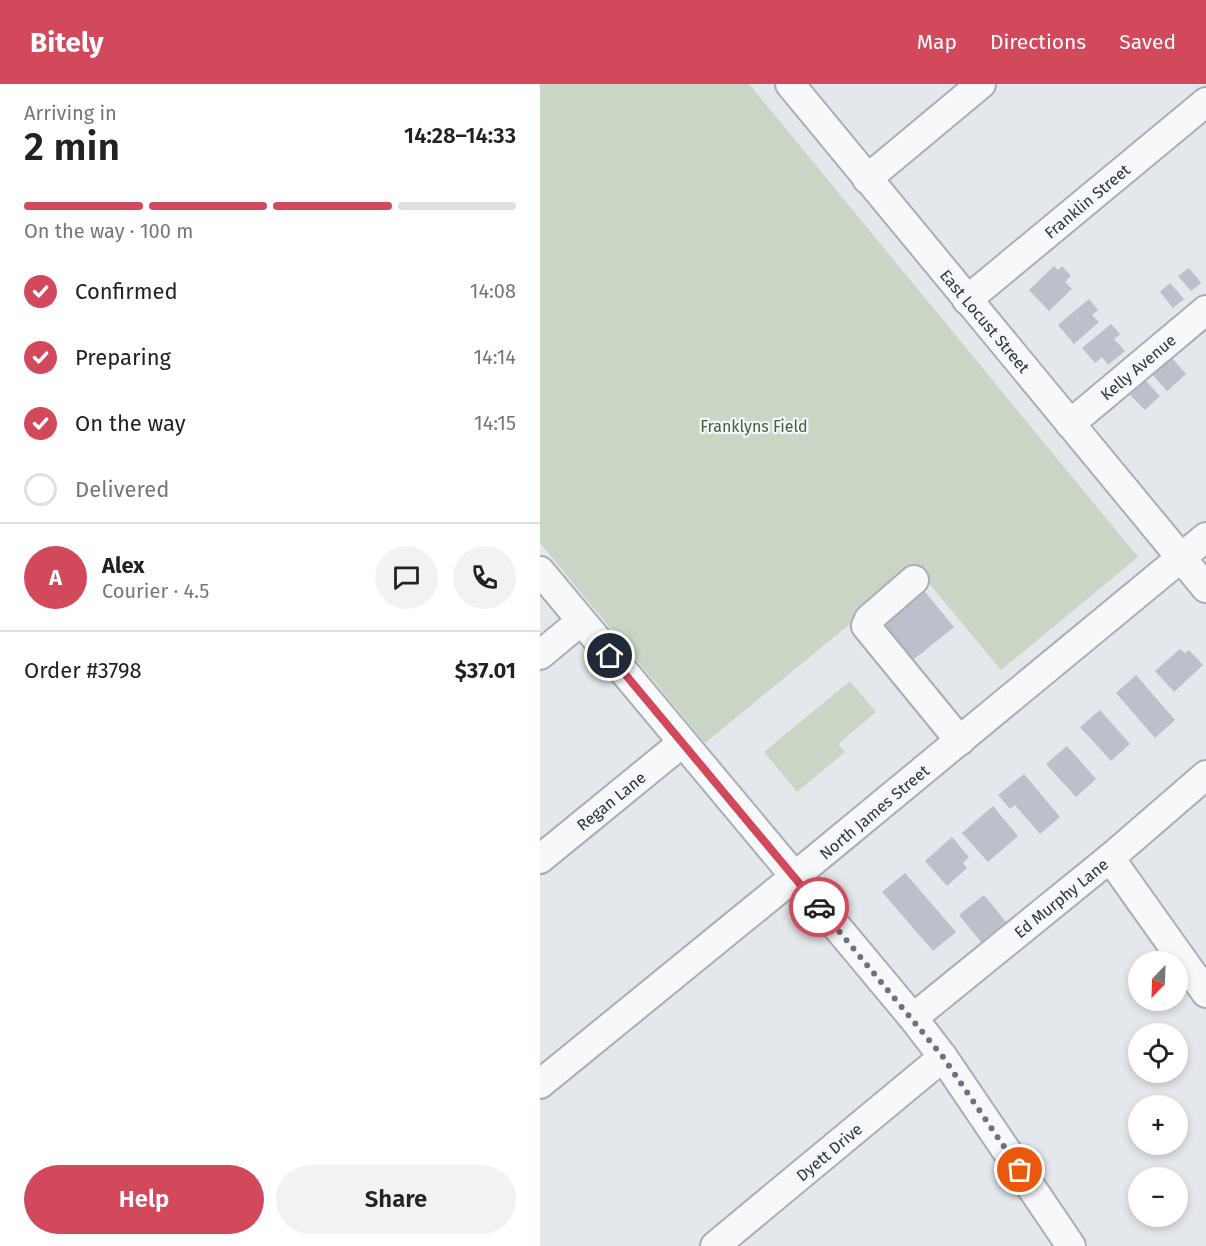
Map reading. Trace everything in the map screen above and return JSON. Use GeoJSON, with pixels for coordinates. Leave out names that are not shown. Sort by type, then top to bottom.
{"type":"FeatureCollection","features":[{"type":"Feature","properties":{"kind":"street","name":"East Locust Street"},"geometry":{"type":"LineString","coordinates":[[790,84],[1206,588]]}},
{"type":"Feature","properties":{"kind":"street"},"geometry":{"type":"LineString","coordinates":[[867,179],[981,84]]}},
{"type":"Feature","properties":{"kind":"street","name":"Franklin Street"},"geometry":{"type":"LineString","coordinates":[[967,300],[1206,102]]}},
{"type":"Feature","properties":{"kind":"street","name":"Kelly Avenue"},"geometry":{"type":"LineString","coordinates":[[1070,424],[1206,310]]}},
{"type":"Feature","properties":{"kind":"street","name":"North James Street"},"geometry":{"type":"LineString","coordinates":[[540,1084],[1206,537]]}},
{"type":"Feature","properties":{"kind":"street"},"geometry":{"type":"LineString","coordinates":[[540,572],[913,1018],[943,1057],[1071,1246]]}},
{"type":"Feature","properties":{"kind":"street"},"geometry":{"type":"LineString","coordinates":[[914,580],[869,619],[866,626],[960,741]]}},
{"type":"Feature","properties":{"kind":"street"},"geometry":{"type":"LineString","coordinates":[[540,655],[581,621]]}},
{"type":"Feature","properties":{"kind":"street","name":"Regan Lane"},"geometry":{"type":"LineString","coordinates":[[540,859],[682,743]]}},
{"type":"Feature","properties":{"kind":"street","name":"Ed Murphy Lane"},"geometry":{"type":"LineString","coordinates":[[913,1018],[1110,858],[1206,775]]}},
{"type":"Feature","properties":{"kind":"street"},"geometry":{"type":"LineString","coordinates":[[1110,858],[1206,993]]}},
{"type":"Feature","properties":{"kind":"street","name":"Dyett Drive"},"geometry":{"type":"LineString","coordinates":[[715,1246],[943,1057]]}},
{"type":"Feature","properties":{"kind":"green space","name":"Franklyns Field"},"geometry":{"type":"Polygon","coordinates":[[[540,84],[749,84],[1138,557],[1001,670],[917,569],[705,743],[540,543],[540,84]]]}},
{"type":"Feature","properties":{"kind":"green space"},"geometry":{"type":"Polygon","coordinates":[[[850,681],[876,712],[838,744],[845,752],[797,792],[764,752],[850,681]]]}},
{"type":"Feature","properties":{"kind":"building"},"geometry":{"type":"Polygon","coordinates":[[[1054,266],[1058,270],[1062,266],[1071,276],[1065,282],[1072,289],[1049,311],[1029,290],[1054,266]]]}},
{"type":"Feature","properties":{"kind":"building"},"geometry":{"type":"Polygon","coordinates":[[[1189,268],[1201,283],[1191,291],[1178,276],[1189,268]]]}},
{"type":"Feature","properties":{"kind":"building"},"geometry":{"type":"Polygon","coordinates":[[[1170,283],[1184,299],[1173,308],[1160,292],[1170,283]]]}},
{"type":"Feature","properties":{"kind":"building"},"geometry":{"type":"Polygon","coordinates":[[[1089,299],[1098,310],[1092,315],[1099,322],[1074,344],[1058,325],[1089,299]]]}},
{"type":"Feature","properties":{"kind":"building"},"geometry":{"type":"Polygon","coordinates":[[[1111,324],[1120,334],[1114,339],[1125,351],[1108,365],[1102,357],[1095,363],[1082,348],[1111,324]]]}},
{"type":"Feature","properties":{"kind":"building"},"geometry":{"type":"Polygon","coordinates":[[[1171,357],[1186,374],[1167,391],[1152,374],[1171,357]]]}},
{"type":"Feature","properties":{"kind":"building"},"geometry":{"type":"Polygon","coordinates":[[[1146,381],[1160,396],[1145,410],[1130,395],[1146,381]]]}},
{"type":"Feature","properties":{"kind":"building"},"geometry":{"type":"Polygon","coordinates":[[[921,587],[954,627],[908,664],[875,624],[921,587]]]}},
{"type":"Feature","properties":{"kind":"building"},"geometry":{"type":"Polygon","coordinates":[[[1180,649],[1185,653],[1189,650],[1203,665],[1174,692],[1155,671],[1180,649]]]}},
{"type":"Feature","properties":{"kind":"building"},"geometry":{"type":"Polygon","coordinates":[[[1136,675],[1175,720],[1155,738],[1116,693],[1136,675]]]}},
{"type":"Feature","properties":{"kind":"building"},"geometry":{"type":"Polygon","coordinates":[[[1100,710],[1130,744],[1111,761],[1080,727],[1100,710]]]}},
{"type":"Feature","properties":{"kind":"building"},"geometry":{"type":"Polygon","coordinates":[[[1067,746],[1096,779],[1076,797],[1046,764],[1067,746]]]}},
{"type":"Feature","properties":{"kind":"building"},"geometry":{"type":"Polygon","coordinates":[[[1024,774],[1060,817],[1040,834],[1015,805],[1010,809],[998,795],[1024,774]]]}},
{"type":"Feature","properties":{"kind":"building"},"geometry":{"type":"Polygon","coordinates":[[[993,806],[1018,836],[988,862],[962,833],[993,806]]]}},
{"type":"Feature","properties":{"kind":"building"},"geometry":{"type":"Polygon","coordinates":[[[952,837],[969,857],[963,863],[967,868],[947,886],[925,861],[952,837]]]}},
{"type":"Feature","properties":{"kind":"building"},"geometry":{"type":"Polygon","coordinates":[[[905,873],[956,932],[933,951],[882,892],[905,873]]]}},
{"type":"Feature","properties":{"kind":"building"},"geometry":{"type":"Polygon","coordinates":[[[984,895],[1006,922],[981,942],[959,915],[984,895]]]}},
{"type":"Feature","properties":{"kind":"way so far"},"geometry":{"type":"LineString","coordinates":[[819,907],[943,1057],[1020,1170]]}},
{"type":"Feature","properties":{"kind":"route"},"geometry":{"type":"LineString","coordinates":[[610,656],[819,907]]}}]}
